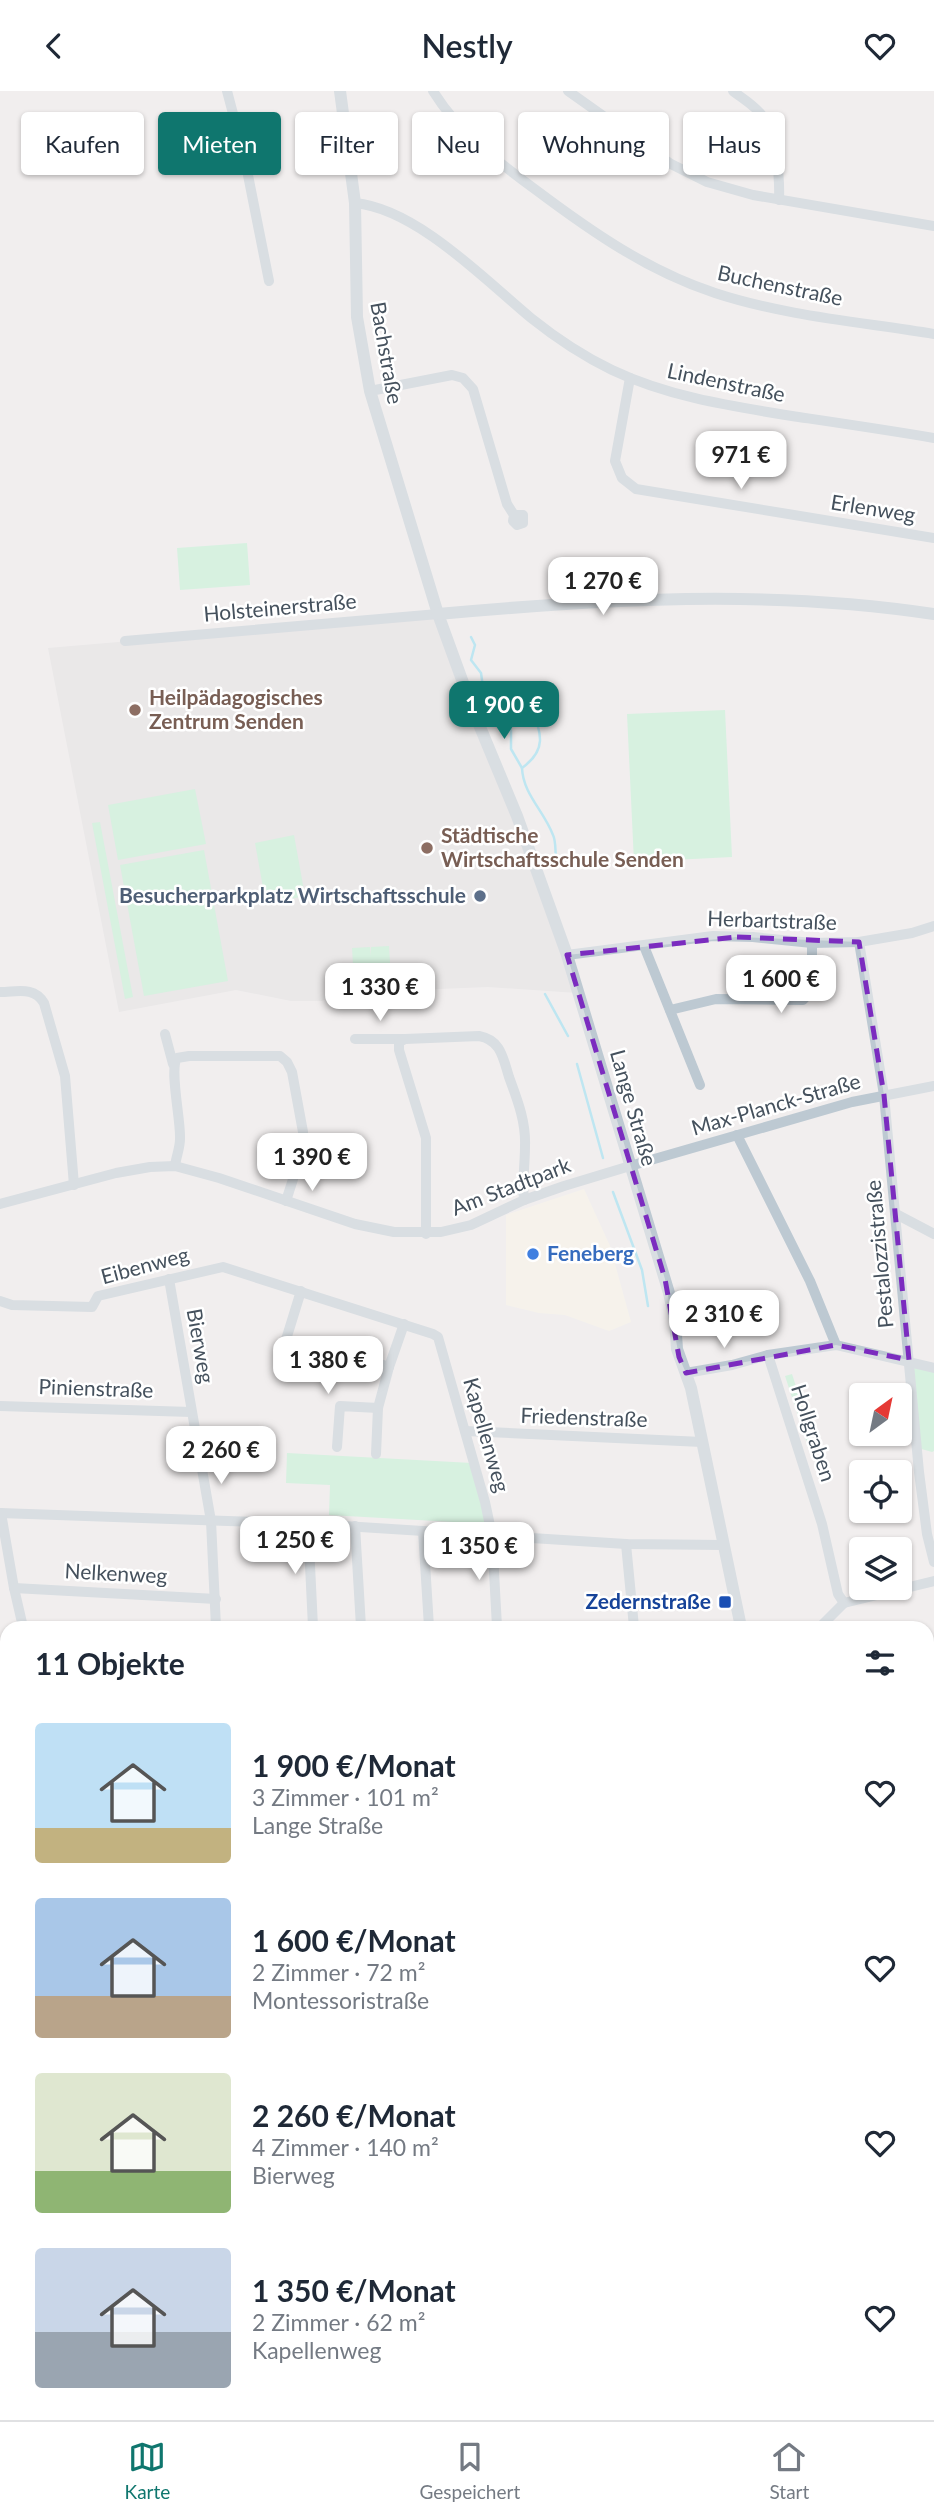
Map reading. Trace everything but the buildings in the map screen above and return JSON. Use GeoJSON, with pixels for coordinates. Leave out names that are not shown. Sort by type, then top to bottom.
{"type":"FeatureCollection","features":[{"type":"Feature","properties":{"kind":"street"},"geometry":{"type":"LineString","coordinates":[[227,91],[244,155],[269,281]]}},
{"type":"Feature","properties":{"kind":"street","name":"Bachstraße"},"geometry":{"type":"LineString","coordinates":[[340,91],[355,203],[357,317],[370,391],[438,614]]}},
{"type":"Feature","properties":{"kind":"street","name":"Buchenstraße"},"geometry":{"type":"LineString","coordinates":[[433,91],[457,123],[506,167],[590,230],[660,271],[716,294],[757,305],[934,334]]}},
{"type":"Feature","properties":{"kind":"street"},"geometry":{"type":"LineString","coordinates":[[568,91],[688,174],[728,189],[934,226]]}},
{"type":"Feature","properties":{"kind":"street"},"geometry":{"type":"LineString","coordinates":[[733,91],[757,110],[767,124],[778,171],[779,200]]}},
{"type":"Feature","properties":{"kind":"street","name":"Lindenstraße"},"geometry":{"type":"LineString","coordinates":[[355,203],[381,210],[443,244],[532,319],[565,343],[630,378],[677,395],[726,406],[934,438]]}},
{"type":"Feature","properties":{"kind":"street"},"geometry":{"type":"LineString","coordinates":[[370,391],[452,375],[464,378],[473,389],[506,500],[514,515]]}},
{"type":"Feature","properties":{"kind":"street","name":"Erlenweg"},"geometry":{"type":"LineString","coordinates":[[630,378],[615,461],[621,478],[636,489],[934,538]]}},
{"type":"Feature","properties":{"kind":"street"},"geometry":{"type":"LineString","coordinates":[[438,614],[550,604],[704,597],[894,608],[934,614]]}},
{"type":"Feature","properties":{"kind":"street","name":"Holsteinerstraße"},"geometry":{"type":"LineString","coordinates":[[125,641],[438,614]]}},
{"type":"Feature","properties":{"kind":"street","name":"Lange Straße"},"geometry":{"type":"LineString","coordinates":[[438,614],[473,710],[517,816],[567,955],[669,1293],[677,1349],[686,1373],[702,1442],[740,1621]]}},
{"type":"Feature","properties":{"kind":"street","name":"Herbartstraße"},"geometry":{"type":"LineString","coordinates":[[567,955],[713,936],[812,943],[859,942],[912,933],[934,926]]}},
{"type":"Feature","properties":{"kind":"street","name":"Pestalozzistraße"},"geometry":{"type":"LineString","coordinates":[[859,942],[884,1095],[919,1472],[927,1534],[934,1562]]}},
{"type":"Feature","properties":{"kind":"street"},"geometry":{"type":"LineString","coordinates":[[670,1010],[716,999],[803,1000],[812,990],[812,943]]}},
{"type":"Feature","properties":{"kind":"street"},"geometry":{"type":"LineString","coordinates":[[643,946],[700,1085]]}},
{"type":"Feature","properties":{"kind":"street"},"geometry":{"type":"LineString","coordinates":[[0,992],[30,991],[39,994],[44,1003],[65,1076],[74,1185]]}},
{"type":"Feature","properties":{"kind":"street"},"geometry":{"type":"LineString","coordinates":[[165,1034],[173,1064],[180,1133],[174,1166]]}},
{"type":"Feature","properties":{"kind":"street"},"geometry":{"type":"LineString","coordinates":[[355,1039],[479,1036],[489,1038],[497,1044],[517,1093],[524,1125],[524,1201]]}},
{"type":"Feature","properties":{"kind":"street"},"geometry":{"type":"LineString","coordinates":[[405,1039],[399,1042],[399,1050],[426,1138],[426,1234]]}},
{"type":"Feature","properties":{"kind":"street"},"geometry":{"type":"LineString","coordinates":[[173,1064],[177,1058],[190,1056],[268,1055],[280,1056],[287,1062],[292,1072],[303,1132],[303,1148],[286,1201]]}},
{"type":"Feature","properties":{"kind":"street","name":"Max-Planck-Straße"},"geometry":{"type":"LineString","coordinates":[[630,1166],[884,1095],[932,1090]]}},
{"type":"Feature","properties":{"kind":"street"},"geometry":{"type":"LineString","coordinates":[[737,1135],[810,1281],[836,1345]]}},
{"type":"Feature","properties":{"kind":"street","name":"Am Stadtpark"},"geometry":{"type":"LineString","coordinates":[[0,1204],[116,1173],[174,1166],[219,1178],[355,1224],[394,1233],[426,1234],[457,1230],[524,1201],[630,1166]]}},
{"type":"Feature","properties":{"kind":"street"},"geometry":{"type":"LineString","coordinates":[[897,1214],[934,1234]]}},
{"type":"Feature","properties":{"kind":"street","name":"Eibenweg"},"geometry":{"type":"LineString","coordinates":[[0,1301],[12,1305],[92,1307],[98,1296],[223,1267],[425,1330],[438,1337]]}},
{"type":"Feature","properties":{"kind":"street","name":"Bierweg"},"geometry":{"type":"LineString","coordinates":[[169,1279],[211,1521],[216,1621]]}},
{"type":"Feature","properties":{"kind":"street"},"geometry":{"type":"LineString","coordinates":[[300,1291],[280,1359],[318,1373],[328,1343],[333,1348],[389,1367]]}},
{"type":"Feature","properties":{"kind":"street"},"geometry":{"type":"LineString","coordinates":[[376,1454],[378,1408],[404,1324]]}},
{"type":"Feature","properties":{"kind":"street","name":"Kapellenweg"},"geometry":{"type":"LineString","coordinates":[[438,1337],[466,1431],[492,1535],[497,1621]]}},
{"type":"Feature","properties":{"kind":"street"},"geometry":{"type":"LineString","coordinates":[[686,1373],[768,1355],[836,1345],[934,1368]]}},
{"type":"Feature","properties":{"kind":"street","name":"Hollgraben"},"geometry":{"type":"LineString","coordinates":[[768,1355],[822,1524],[838,1594],[844,1603]]}},
{"type":"Feature","properties":{"kind":"street","name":"Pinienstraße"},"geometry":{"type":"LineString","coordinates":[[0,1406],[191,1412]]}},
{"type":"Feature","properties":{"kind":"street"},"geometry":{"type":"LineString","coordinates":[[337,1447],[340,1406],[378,1408]]}},
{"type":"Feature","properties":{"kind":"street","name":"Friedenstraße"},"geometry":{"type":"LineString","coordinates":[[466,1431],[702,1442]]}},
{"type":"Feature","properties":{"kind":"street"},"geometry":{"type":"LineString","coordinates":[[22,1621],[1,1513],[308,1524],[626,1544],[724,1545]]}},
{"type":"Feature","properties":{"kind":"street"},"geometry":{"type":"LineString","coordinates":[[308,1524],[313,1621]]}},
{"type":"Feature","properties":{"kind":"street"},"geometry":{"type":"LineString","coordinates":[[355,1527],[361,1621]]}},
{"type":"Feature","properties":{"kind":"street"},"geometry":{"type":"LineString","coordinates":[[423,1531],[429,1621]]}},
{"type":"Feature","properties":{"kind":"street"},"geometry":{"type":"LineString","coordinates":[[626,1544],[633,1621]]}},
{"type":"Feature","properties":{"kind":"street"},"geometry":{"type":"LineString","coordinates":[[826,1621],[844,1603],[934,1581]]}},
{"type":"Feature","properties":{"kind":"street","name":"Nelkenweg"},"geometry":{"type":"LineString","coordinates":[[14,1588],[216,1599]]}},
{"type":"Feature","properties":{"kind":"highlighted area"},"geometry":{"type":"Polygon","coordinates":[[[737,937],[859,942],[884,1095],[909,1360],[836,1345],[686,1373],[679,1357],[665,1279],[567,955],[737,937]]]}},
{"type":"Feature","properties":{"kind":"shaded area"},"geometry":{"type":"Polygon","coordinates":[[[437,615],[577,993],[488,987],[340,993],[322,1001],[291,1001],[236,990],[119,1012],[48,648],[437,615]]]}},
{"type":"Feature","properties":{"kind":"shaded area"},"geometry":{"type":"Polygon","coordinates":[[[584,1189],[610,1246],[631,1322],[609,1331],[565,1315],[539,1313],[506,1305],[506,1215],[584,1189]]]}},
{"type":"Feature","properties":{"kind":"green space"},"geometry":{"type":"Polygon","coordinates":[[[247,543],[250,585],[180,590],[177,548],[247,543]]]}},
{"type":"Feature","properties":{"kind":"green space"},"geometry":{"type":"Polygon","coordinates":[[[725,710],[732,857],[634,862],[627,714],[725,710]]]}},
{"type":"Feature","properties":{"kind":"green space"},"geometry":{"type":"Polygon","coordinates":[[[195,789],[206,844],[118,860],[108,805],[195,789]]]}},
{"type":"Feature","properties":{"kind":"green space"},"geometry":{"type":"Polygon","coordinates":[[[100,822],[133,997],[125,999],[92,823],[100,822]]]}},
{"type":"Feature","properties":{"kind":"green space"},"geometry":{"type":"Polygon","coordinates":[[[294,835],[305,896],[266,904],[255,843],[294,835]]]}},
{"type":"Feature","properties":{"kind":"green space"},"geometry":{"type":"Polygon","coordinates":[[[204,850],[228,981],[144,996],[120,865],[204,850]]]}},
{"type":"Feature","properties":{"kind":"green space"},"geometry":{"type":"Polygon","coordinates":[[[389,946],[391,979],[354,981],[352,948],[370,947],[371,956],[371,947],[389,946]]]}},
{"type":"Feature","properties":{"kind":"green space"},"geometry":{"type":"Polygon","coordinates":[[[911,1362],[934,1369],[932,1452],[918,1448],[911,1362]]]}},
{"type":"Feature","properties":{"kind":"green space"},"geometry":{"type":"Polygon","coordinates":[[[792,1374],[817,1452],[811,1455],[785,1376],[792,1374]]]}},
{"type":"Feature","properties":{"kind":"green space"},"geometry":{"type":"Polygon","coordinates":[[[287,1453],[472,1463],[489,1524],[329,1515],[330,1485],[286,1483],[287,1453]]]}},
{"type":"Feature","properties":{"kind":"waterway"},"geometry":{"type":"LineString","coordinates":[[471,637],[475,645],[471,660],[481,673],[483,687],[495,698],[499,714],[511,730],[511,749],[522,768]]}},
{"type":"Feature","properties":{"kind":"waterway"},"geometry":{"type":"LineString","coordinates":[[531,707],[540,740],[536,754],[522,768],[523,777],[553,835],[556,857]]}},
{"type":"Feature","properties":{"kind":"waterway"},"geometry":{"type":"LineString","coordinates":[[545,994],[568,1036]]}},
{"type":"Feature","properties":{"kind":"waterway"},"geometry":{"type":"LineString","coordinates":[[577,1064],[603,1158]]}},
{"type":"Feature","properties":{"kind":"waterway"},"geometry":{"type":"LineString","coordinates":[[613,1192],[642,1270],[648,1306]]}},
{"type":"Feature","properties":{"kind":"place","name":"Heilpädagogisches Zentrum Senden"},"geometry":{"type":"Point","coordinates":[135,710]}},
{"type":"Feature","properties":{"kind":"place","name":"Städtische Wirtschaftsschule Senden"},"geometry":{"type":"Point","coordinates":[427,848]}},
{"type":"Feature","properties":{"kind":"place","name":"Besucherparkplatz Wirtschaftsschule"},"geometry":{"type":"Point","coordinates":[480,896]}},
{"type":"Feature","properties":{"kind":"place","name":"Feneberg"},"geometry":{"type":"Point","coordinates":[533,1254]}},
{"type":"Feature","properties":{"kind":"place","name":"Zedernstraße"},"geometry":{"type":"Point","coordinates":[725,1602]}}]}
